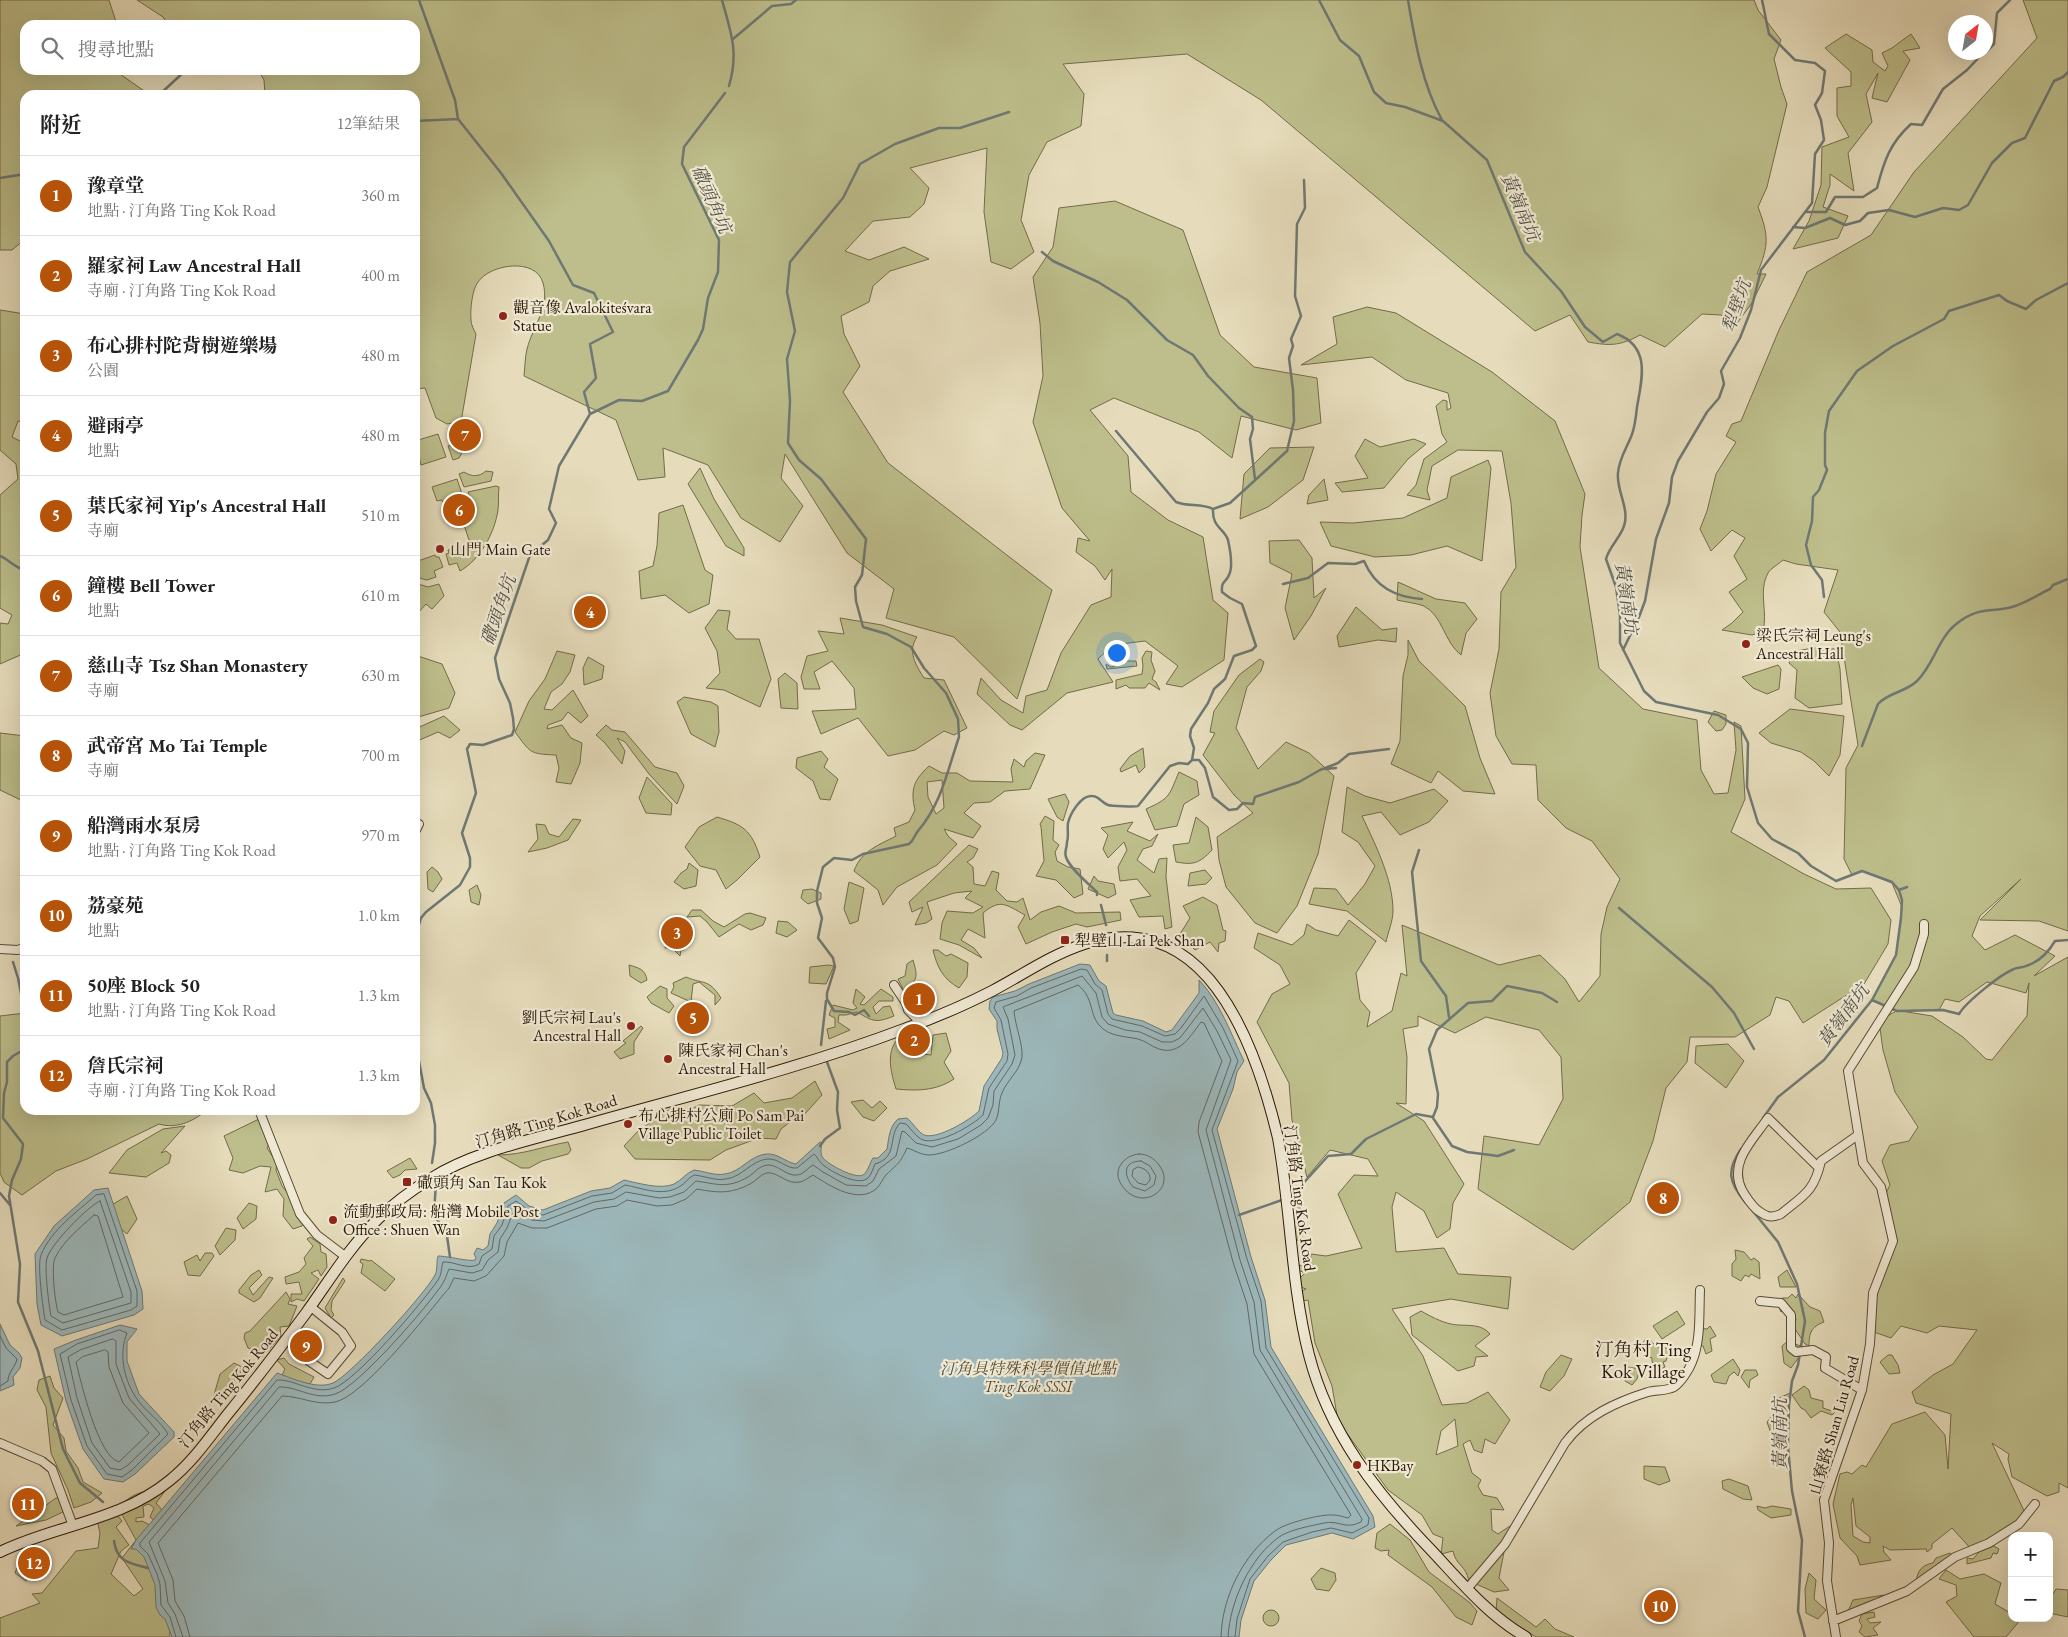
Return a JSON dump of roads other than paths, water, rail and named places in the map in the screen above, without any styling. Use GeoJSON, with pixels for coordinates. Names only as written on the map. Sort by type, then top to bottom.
{"type":"FeatureCollection","features":[{"type":"Feature","properties":{"kind":"main road","name":"汀角路 Ting Kok Road"},"geometry":{"type":"LineString","coordinates":[[0,1552],[24,1541],[124,1509],[152,1494],[177,1474],[204,1445],[346,1257],[381,1216],[402,1198],[431,1178],[464,1162],[541,1136],[827,1057],[921,1023],[969,1002],[1066,950],[1103,938],[1134,938],[1151,941],[1177,952],[1197,967],[1213,984],[1251,1050],[1272,1112],[1283,1164],[1302,1320],[1309,1356],[1323,1397],[1342,1440],[1378,1492],[1468,1589],[1498,1618],[1526,1637]]}},
{"type":"Feature","properties":{"kind":"street","name":"山寮路 Shan Liu Road"},"geometry":{"type":"LineString","coordinates":[[1836,1637],[1827,1581],[1829,1543],[1824,1500],[1862,1390],[1870,1344],[1873,1293],[1879,1276],[1887,1262],[1893,1241],[1881,1187],[1863,1163],[1848,1071],[1914,967],[1924,934],[1924,924]]}},
{"type":"Feature","properties":{"kind":"street"},"geometry":{"type":"LineString","coordinates":[[0,949],[20,949]]}},
{"type":"Feature","properties":{"kind":"street"},"geometry":{"type":"LineString","coordinates":[[894,985],[906,1003],[908,1010],[921,1023],[921,1037]]}},
{"type":"Feature","properties":{"kind":"street"},"geometry":{"type":"LineString","coordinates":[[261,1115],[300,1214],[317,1235],[346,1257]]}},
{"type":"Feature","properties":{"kind":"street"},"geometry":{"type":"LineString","coordinates":[[1819,1168],[1768,1118],[1740,1158],[1737,1170],[1741,1187],[1753,1206],[1763,1214],[1774,1217],[1781,1214],[1813,1187],[1819,1168],[1821,1161],[1858,1135]]}},
{"type":"Feature","properties":{"kind":"street"},"geometry":{"type":"LineString","coordinates":[[1468,1589],[1505,1544],[1565,1443],[1576,1429],[1598,1412],[1648,1392],[1674,1387],[1686,1374],[1695,1350],[1700,1290]]}},
{"type":"Feature","properties":{"kind":"street"},"geometry":{"type":"LineString","coordinates":[[1760,1301],[1781,1303],[1791,1315],[1791,1348],[1796,1352],[1813,1350],[1826,1357],[1825,1368],[1862,1390]]}},
{"type":"Feature","properties":{"kind":"street"},"geometry":{"type":"LineString","coordinates":[[309,1361],[328,1374],[352,1346],[342,1332],[310,1307]]}},
{"type":"Feature","properties":{"kind":"street"},"geometry":{"type":"LineString","coordinates":[[0,1443],[42,1461],[52,1469],[73,1526]]}},
{"type":"Feature","properties":{"kind":"street"},"geometry":{"type":"LineString","coordinates":[[1833,1621],[1907,1591],[1955,1557],[1989,1543],[2019,1524],[2035,1504]]}},
{"type":"Feature","properties":{"kind":"water","name":"汀角具特殊科學價值地點 Ting Kok SSSI"},"geometry":{"type":"Polygon","coordinates":[[[1080,964],[1090,965],[1099,981],[1106,986],[1113,1013],[1143,1021],[1166,1032],[1172,1030],[1199,993],[1199,980],[1219,1008],[1244,1061],[1237,1072],[1233,1089],[1217,1129],[1251,1257],[1265,1300],[1271,1347],[1373,1516],[1375,1527],[1353,1539],[1332,1533],[1286,1545],[1254,1581],[1241,1620],[1239,1637],[172,1637],[165,1619],[160,1615],[156,1607],[155,1585],[144,1557],[136,1549],[131,1549],[136,1540],[277,1373],[319,1385],[333,1383],[342,1377],[387,1333],[429,1285],[435,1275],[438,1256],[475,1260],[474,1254],[477,1248],[483,1250],[488,1246],[490,1234],[497,1223],[504,1203],[516,1195],[529,1206],[543,1210],[591,1191],[610,1188],[624,1180],[649,1185],[669,1186],[694,1170],[717,1174],[731,1173],[760,1155],[766,1154],[774,1155],[796,1164],[820,1142],[822,1143],[821,1155],[826,1161],[848,1173],[859,1176],[863,1175],[873,1158],[878,1158],[887,1149],[891,1129],[898,1119],[907,1118],[922,1134],[930,1136],[953,1128],[979,1111],[984,1086],[1002,1058],[1003,1053],[997,1021],[989,1009],[990,1001],[993,997],[1015,991],[1080,964]]]}},
{"type":"Feature","properties":{"kind":"water"},"geometry":{"type":"Polygon","coordinates":[[[108,1188],[142,1291],[143,1309],[134,1315],[62,1336],[41,1325],[37,1304],[35,1254],[54,1226],[94,1190],[108,1188]]]}},
{"type":"Feature","properties":{"kind":"water"},"geometry":{"type":"Polygon","coordinates":[[[0,1324],[10,1345],[22,1358],[20,1368],[13,1377],[14,1385],[0,1391],[0,1324]]]}},
{"type":"Feature","properties":{"kind":"water"},"geometry":{"type":"Polygon","coordinates":[[[120,1325],[137,1329],[127,1342],[127,1361],[139,1394],[174,1432],[174,1437],[135,1474],[123,1482],[104,1479],[83,1449],[66,1401],[54,1349],[120,1325]]]}},
{"type":"Feature","properties":{"kind":"waterway"},"geometry":{"type":"LineString","coordinates":[[419,0],[455,100],[458,119]]}},
{"type":"Feature","properties":{"kind":"waterway","name":"䃟頭角坑"},"geometry":{"type":"LineString","coordinates":[[722,0],[734,53],[729,86]]}},
{"type":"Feature","properties":{"kind":"waterway","name":"䃟頭角坑"},"geometry":{"type":"LineString","coordinates":[[733,39],[772,6],[791,4],[796,0]]}},
{"type":"Feature","properties":{"kind":"waterway","name":"黃嶺南坑"},"geometry":{"type":"LineString","coordinates":[[1319,0],[1340,40],[1359,56],[1374,92],[1386,103],[1405,107],[1443,121],[1487,160],[1525,252],[1561,291],[1585,327],[1603,342],[1617,334],[1628,340],[1640,355],[1642,375],[1635,422],[1621,459],[1618,473],[1625,520],[1624,526],[1606,559],[1616,587],[1620,615],[1620,643],[1644,691],[1656,702],[1718,715],[1741,729],[1748,743],[1747,787],[1758,823],[1772,839],[1798,853],[1811,866],[1836,881],[1862,871],[1892,882],[1899,890],[1902,900],[1896,955],[1872,1000],[1824,1060],[1778,1097],[1763,1118]]}},
{"type":"Feature","properties":{"kind":"waterway","name":"黃嶺南坑"},"geometry":{"type":"LineString","coordinates":[[1408,0],[1424,77],[1442,120]]}},
{"type":"Feature","properties":{"kind":"waterway","name":"犁壁坑"},"geometry":{"type":"LineString","coordinates":[[1623,650],[1645,601],[1656,539],[1669,503],[1672,477],[1678,461],[1707,412],[1719,398],[1724,384],[1721,371],[1740,338],[1751,310],[1761,270],[1812,203],[1815,154],[1824,140],[1821,120],[1815,105],[1822,93],[1825,71],[1815,63],[1795,60],[1769,34],[1762,0]]}},
{"type":"Feature","properties":{"kind":"waterway"},"geometry":{"type":"LineString","coordinates":[[1993,45],[1997,13],[2010,0]]}},
{"type":"Feature","properties":{"kind":"waterway"},"geometry":{"type":"LineString","coordinates":[[1807,212],[1826,212],[1835,197],[1863,197],[1877,188],[1885,161],[1898,138],[1911,124],[1922,125],[1943,89],[1976,60]]}},
{"type":"Feature","properties":{"kind":"waterway"},"geometry":{"type":"LineString","coordinates":[[1793,227],[1805,228],[1830,218],[1845,225],[1860,221],[1868,213],[1889,210],[1915,217],[1943,208],[1959,210],[1968,205],[1992,163],[2012,143],[2025,138],[2054,81],[2063,77],[2068,72]]}},
{"type":"Feature","properties":{"kind":"waterway"},"geometry":{"type":"LineString","coordinates":[[164,90],[181,75]]}},
{"type":"Feature","properties":{"kind":"waterway","name":"䃟頭角坑"},"geometry":{"type":"LineString","coordinates":[[420,921],[426,912],[460,885],[470,867],[470,858],[462,833],[476,793],[467,749],[470,744],[483,745],[512,735],[514,729],[510,703],[499,679],[495,658],[530,555],[548,540],[556,523],[549,509],[559,466],[590,414],[619,400],[642,401],[668,391],[703,329],[708,298],[718,272],[719,240],[682,164],[684,147],[725,93]]}},
{"type":"Feature","properties":{"kind":"waterway"},"geometry":{"type":"LineString","coordinates":[[869,1016],[864,1010],[855,1015],[849,1012],[834,1011],[827,999],[835,967],[833,958],[818,938],[822,918],[817,903],[817,891],[823,867],[834,858],[852,860],[863,854],[911,842],[933,809],[943,786],[959,737],[958,719],[946,693],[924,668],[911,647],[887,634],[863,627],[856,601],[855,587],[862,575],[866,539],[821,479],[799,460],[788,443],[790,401],[787,359],[795,331],[787,292],[790,262],[843,198],[860,164],[895,144],[939,128],[960,128],[1009,112]]}},
{"type":"Feature","properties":{"kind":"waterway"},"geometry":{"type":"LineString","coordinates":[[420,121],[458,119],[501,173],[549,241],[573,285],[594,293],[613,332],[590,344],[596,378],[584,392],[590,414]]}},
{"type":"Feature","properties":{"kind":"waterway"},"geometry":{"type":"LineString","coordinates":[[0,178],[20,175]]}},
{"type":"Feature","properties":{"kind":"waterway"},"geometry":{"type":"LineString","coordinates":[[1192,760],[1194,748],[1190,736],[1191,729],[1208,703],[1214,689],[1225,679],[1234,656],[1252,650],[1256,646],[1242,604],[1222,592],[1223,583],[1228,578],[1230,572],[1230,553],[1228,540],[1214,520],[1213,509],[1230,503],[1287,451],[1294,421],[1289,358],[1293,346],[1291,339],[1301,316],[1295,296],[1297,224],[1305,208],[1304,180]]}},
{"type":"Feature","properties":{"kind":"waterway"},"geometry":{"type":"LineString","coordinates":[[1042,252],[1053,261],[1098,282],[1127,300],[1167,340],[1193,355],[1208,376],[1239,408],[1252,417],[1253,429],[1250,439],[1255,479]]}},
{"type":"Feature","properties":{"kind":"waterway"},"geometry":{"type":"LineString","coordinates":[[1824,597],[1822,580],[1811,565],[1806,545],[1812,521],[1813,497],[1819,490],[1827,470],[1825,465],[1825,433],[1829,411],[1857,371],[1893,346],[1944,319],[1949,311],[1999,295],[2007,301],[2026,309],[2036,300],[2068,283]]}},
{"type":"Feature","properties":{"kind":"waterway"},"geometry":{"type":"LineString","coordinates":[[1116,431],[1176,502],[1213,509]]}},
{"type":"Feature","properties":{"kind":"waterway"},"geometry":{"type":"LineString","coordinates":[[0,556],[20,569]]}},
{"type":"Feature","properties":{"kind":"waterway"},"geometry":{"type":"LineString","coordinates":[[1283,584],[1308,578],[1328,563],[1355,564],[1364,561],[1374,578],[1387,589],[1403,596],[1422,599]]}},
{"type":"Feature","properties":{"kind":"waterway"},"geometry":{"type":"LineString","coordinates":[[1862,746],[1878,704],[1886,697],[1913,685],[1923,675],[1944,638],[1955,625],[1970,615],[1983,611],[2004,609],[2022,603],[2050,589],[2053,585],[2068,579]]}},
{"type":"Feature","properties":{"kind":"waterway"},"geometry":{"type":"LineString","coordinates":[[1097,895],[1097,892],[1071,866],[1065,855],[1069,819],[1084,799],[1092,796],[1097,797],[1108,805],[1138,806],[1170,766],[1179,763],[1188,764],[1192,760],[1199,760],[1205,768],[1213,797],[1229,810],[1237,809],[1243,803],[1253,804],[1255,797],[1299,782],[1320,770],[1338,763],[1349,754],[1389,749]]}},
{"type":"Feature","properties":{"kind":"waterway"},"geometry":{"type":"LineString","coordinates":[[1325,769],[1336,768]]}},
{"type":"Feature","properties":{"kind":"waterway"},"geometry":{"type":"LineString","coordinates":[[1419,850],[1412,872],[1421,961],[1446,996],[1449,1017]]}},
{"type":"Feature","properties":{"kind":"waterway"},"geometry":{"type":"LineString","coordinates":[[1899,890],[1907,887]]}},
{"type":"Feature","properties":{"kind":"waterway"},"geometry":{"type":"LineString","coordinates":[[1101,905],[1106,925]]}},
{"type":"Feature","properties":{"kind":"waterway"},"geometry":{"type":"LineString","coordinates":[[1619,908],[1712,987],[1734,1013],[1754,1049]]}},
{"type":"Feature","properties":{"kind":"waterway"},"geometry":{"type":"LineString","coordinates":[[1872,1000],[1897,1011],[1943,1010],[1959,1014],[1976,996],[2001,976],[2039,959],[2055,941],[2068,940]]}},
{"type":"Feature","properties":{"kind":"waterway"},"geometry":{"type":"LineString","coordinates":[[1107,955],[1107,961]]}},
{"type":"Feature","properties":{"kind":"waterway"},"geometry":{"type":"LineString","coordinates":[[13,962],[20,988]]}},
{"type":"Feature","properties":{"kind":"waterway"},"geometry":{"type":"LineString","coordinates":[[1298,1189],[1328,1156],[1351,1154],[1366,1139],[1416,1114],[1433,1117],[1437,1107],[1438,1094],[1429,1049],[1437,1030],[1468,1003],[1492,1001],[1507,986],[1542,993],[1557,1002]]}},
{"type":"Feature","properties":{"kind":"waterway"},"geometry":{"type":"LineString","coordinates":[[821,1045],[826,1001]]}},
{"type":"Feature","properties":{"kind":"waterway"},"geometry":{"type":"LineString","coordinates":[[20,1052],[7,1062],[3,1118],[23,1144],[21,1159],[12,1180],[9,1196],[20,1264],[18,1302],[38,1351],[63,1449],[80,1483],[103,1502]]}},
{"type":"Feature","properties":{"kind":"waterway"},"geometry":{"type":"LineString","coordinates":[[820,1146],[825,1139],[840,1128],[837,1110],[838,1092],[827,1062]]}},
{"type":"Feature","properties":{"kind":"waterway"},"geometry":{"type":"LineString","coordinates":[[420,1067],[424,1088],[431,1103],[435,1125],[432,1163]]}},
{"type":"Feature","properties":{"kind":"waterway"},"geometry":{"type":"LineString","coordinates":[[1433,1118],[1452,1146],[1467,1152],[1498,1156],[1514,1150]]}},
{"type":"Feature","properties":{"kind":"waterway","name":"黃嶺南坑"},"geometry":{"type":"LineString","coordinates":[[1741,1149],[1733,1164],[1731,1176],[1745,1202]]}},
{"type":"Feature","properties":{"kind":"waterway"},"geometry":{"type":"LineString","coordinates":[[436,1182],[434,1214],[447,1236],[450,1257]]}},
{"type":"Feature","properties":{"kind":"waterway"},"geometry":{"type":"LineString","coordinates":[[0,1193],[10,1205]]}},
{"type":"Feature","properties":{"kind":"waterway"},"geometry":{"type":"LineString","coordinates":[[1239,1215],[1282,1200]]}},
{"type":"Feature","properties":{"kind":"waterway","name":"黃嶺南坑"},"geometry":{"type":"LineString","coordinates":[[1752,1210],[1778,1242],[1797,1284],[1805,1321],[1798,1365],[1792,1381],[1789,1405],[1788,1447],[1792,1491],[1802,1540],[1798,1611],[1805,1637]]}},
{"type":"Feature","properties":{"kind":"waterway"},"geometry":{"type":"LineString","coordinates":[[114,1541],[121,1557],[130,1563],[148,1568]]}},
{"type":"Feature","properties":{"kind":"place","name":"觀音像 Avalokiteśvara Statue"},"geometry":{"type":"Point","coordinates":[503,316]}},
{"type":"Feature","properties":{"kind":"place","name":"慈山寺 Tsz Shan Monastery"},"geometry":{"type":"Point","coordinates":[465,435]}},
{"type":"Feature","properties":{"kind":"place","name":"鐘樓 Bell Tower"},"geometry":{"type":"Point","coordinates":[459,510]}},
{"type":"Feature","properties":{"kind":"place","name":"山門 Main Gate"},"geometry":{"type":"Point","coordinates":[440,549]}},
{"type":"Feature","properties":{"kind":"place","name":"避雨亭"},"geometry":{"type":"Point","coordinates":[590,612]}},
{"type":"Feature","properties":{"kind":"place","name":"梁氏宗祠 Leung's Ancestral Hall"},"geometry":{"type":"Point","coordinates":[1746,644]}},
{"type":"Feature","properties":{"kind":"place","name":"布心排村陀背樹遊樂場"},"geometry":{"type":"Point","coordinates":[677,933]}},
{"type":"Feature","properties":{"kind":"place","name":"犁壁山 Lai Pek Shan"},"geometry":{"type":"Point","coordinates":[1065,940]}},
{"type":"Feature","properties":{"kind":"place","name":"豫章堂"},"geometry":{"type":"Point","coordinates":[919,999]}},
{"type":"Feature","properties":{"kind":"place","name":"葉氏家祠 Yip's Ancestral Hall"},"geometry":{"type":"Point","coordinates":[693,1018]}},
{"type":"Feature","properties":{"kind":"place","name":"劉氏宗祠 Lau's Ancestral Hall"},"geometry":{"type":"Point","coordinates":[631,1026]}},
{"type":"Feature","properties":{"kind":"place","name":"羅家祠 Law Ancestral Hall"},"geometry":{"type":"Point","coordinates":[914,1040]}},
{"type":"Feature","properties":{"kind":"place","name":"陳氏家祠 Chan's Ancestral Hall"},"geometry":{"type":"Point","coordinates":[668,1059]}},
{"type":"Feature","properties":{"kind":"place","name":"布心排村公廁 Po Sam Pai Village Public Toilet"},"geometry":{"type":"Point","coordinates":[628,1124]}},
{"type":"Feature","properties":{"kind":"place","name":"䃟頭角 San Tau Kok"},"geometry":{"type":"Point","coordinates":[407,1182]}},
{"type":"Feature","properties":{"kind":"place","name":"武帝宮 Mo Tai Temple"},"geometry":{"type":"Point","coordinates":[1663,1198]}},
{"type":"Feature","properties":{"kind":"place","name":"流動郵政局: 船灣 Mobile Post Office : Shuen Wan"},"geometry":{"type":"Point","coordinates":[333,1220]}},
{"type":"Feature","properties":{"kind":"place","name":"船灣雨水泵房"},"geometry":{"type":"Point","coordinates":[306,1346]}},
{"type":"Feature","properties":{"kind":"place","name":"HKBay"},"geometry":{"type":"Point","coordinates":[1357,1465]}},
{"type":"Feature","properties":{"kind":"place","name":"50座 Block 50"},"geometry":{"type":"Point","coordinates":[28,1504]}},
{"type":"Feature","properties":{"kind":"place","name":"詹氏宗祠"},"geometry":{"type":"Point","coordinates":[34,1563]}},
{"type":"Feature","properties":{"kind":"place","name":"荔豪苑"},"geometry":{"type":"Point","coordinates":[1660,1606]}},
{"type":"Feature","properties":{"kind":"district","name":"汀角村 Ting Kok Village"},"geometry":{"type":"Point","coordinates":[1643,1360]}}]}
